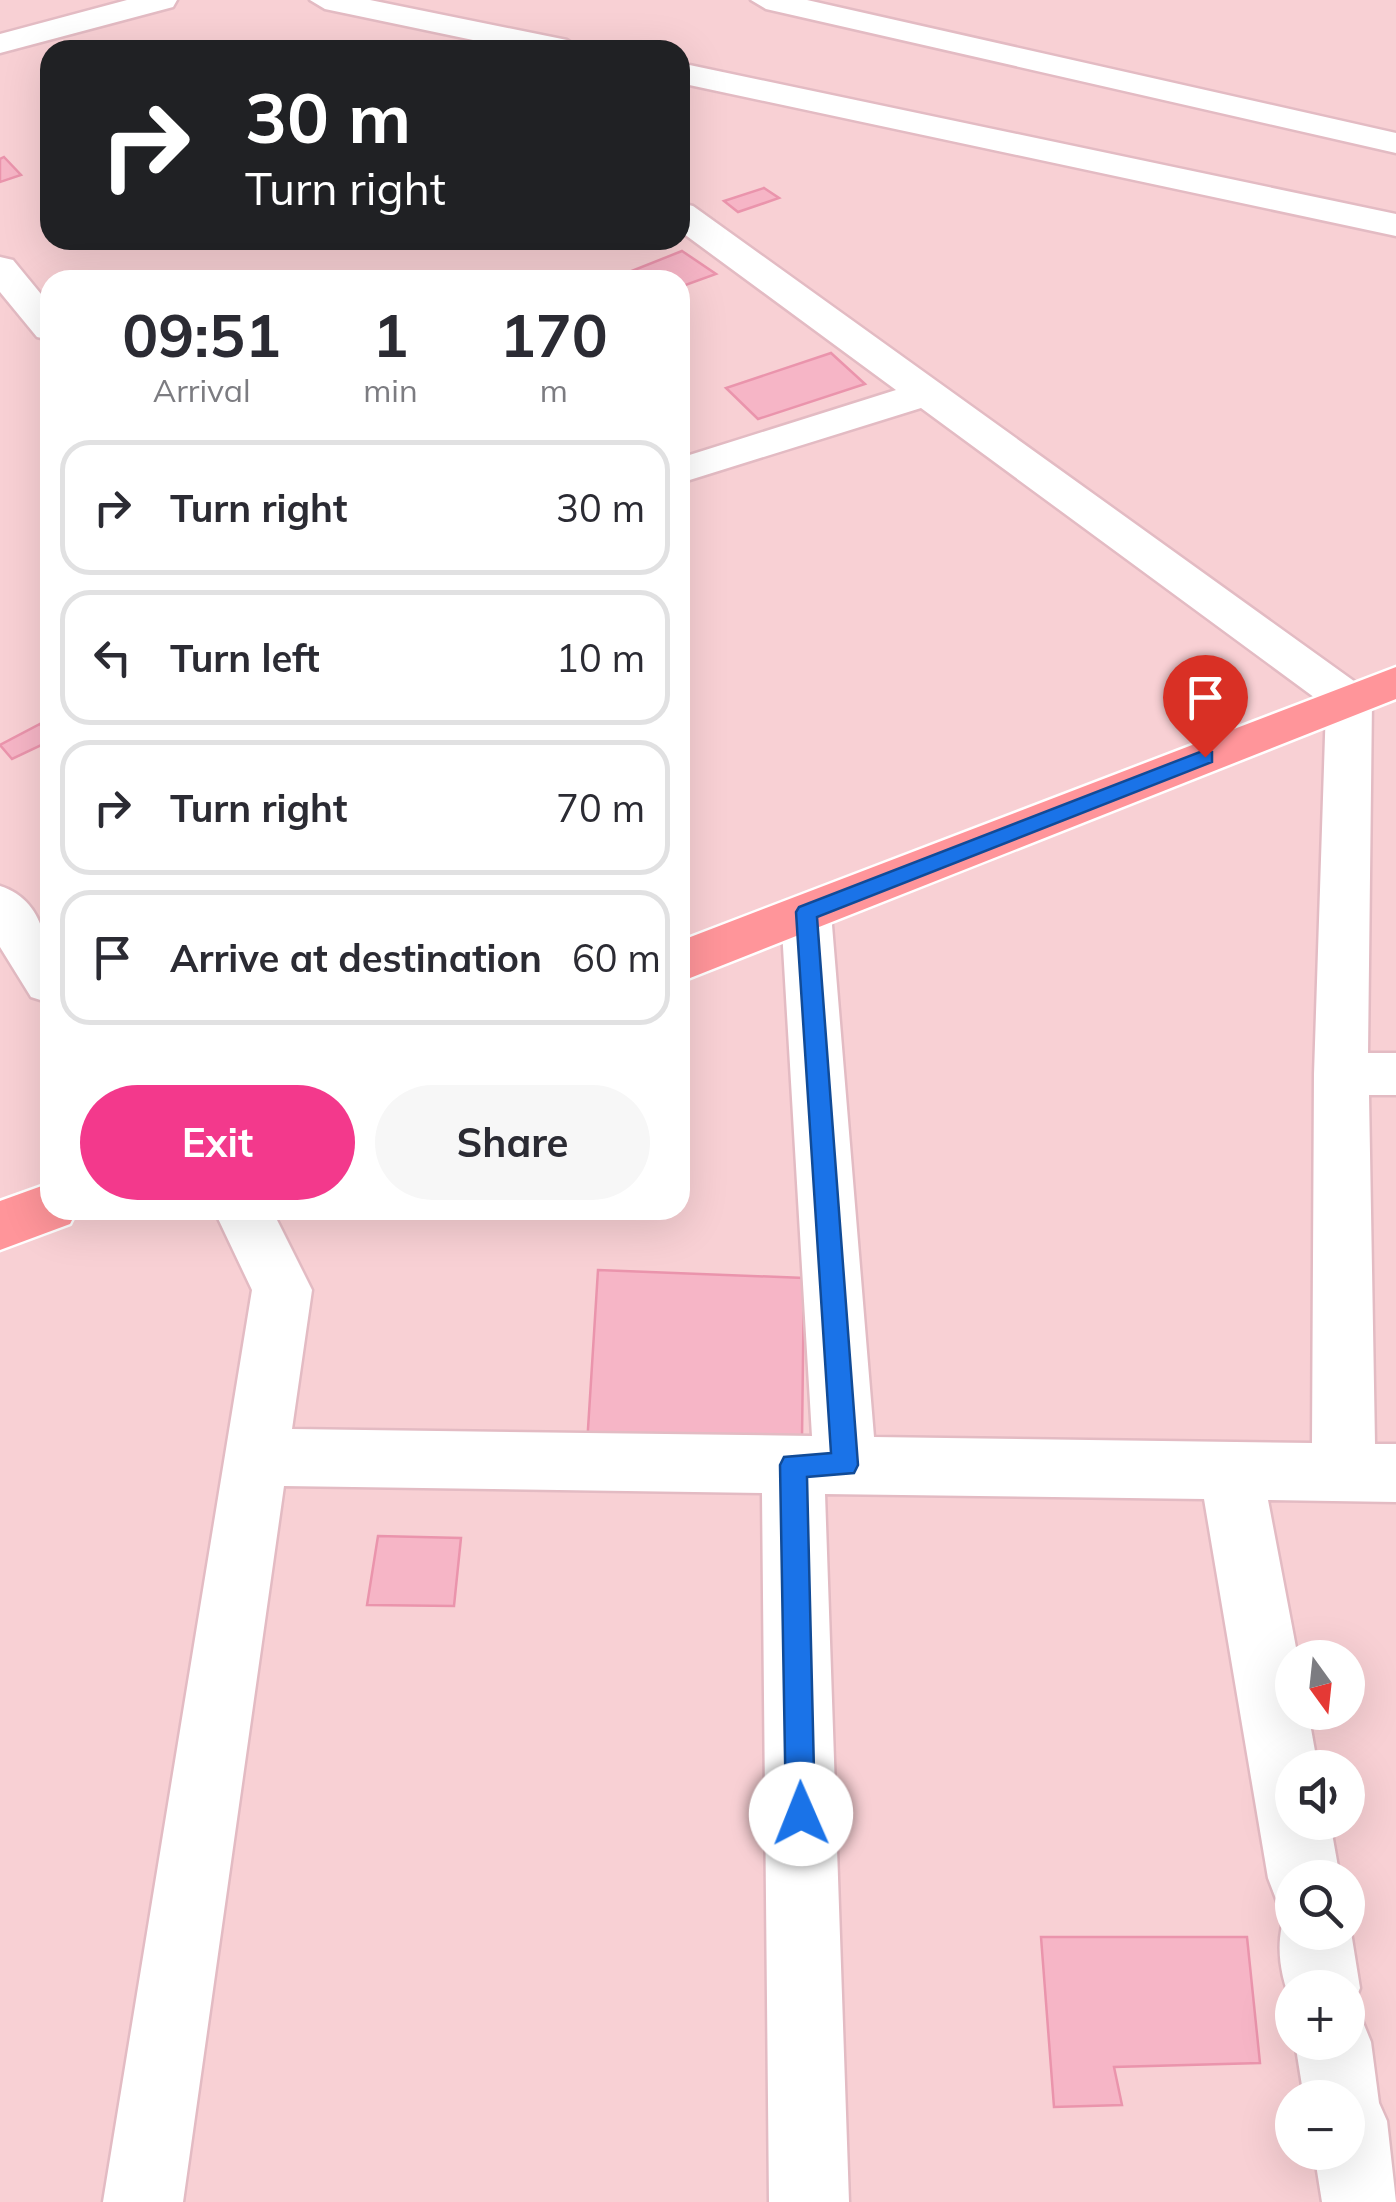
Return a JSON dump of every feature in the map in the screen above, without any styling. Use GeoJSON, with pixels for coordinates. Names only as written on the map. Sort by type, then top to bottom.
{"type":"FeatureCollection","features":[{"type":"Feature","properties":{"kind":"main road"},"geometry":{"type":"LineString","coordinates":[[690,958],[1396,682]]}},
{"type":"Feature","properties":{"kind":"main road"},"geometry":{"type":"LineString","coordinates":[[0,1226],[40,1211]]}},
{"type":"Feature","properties":{"kind":"street"},"geometry":{"type":"LineString","coordinates":[[0,44],[162,0]]}},
{"type":"Feature","properties":{"kind":"street"},"geometry":{"type":"LineString","coordinates":[[325,0],[424,9],[532,40]]}},
{"type":"Feature","properties":{"kind":"street"},"geometry":{"type":"LineString","coordinates":[[766,0],[1396,143]]}},
{"type":"Feature","properties":{"kind":"street"},"geometry":{"type":"LineString","coordinates":[[424,9],[447,40]]}},
{"type":"Feature","properties":{"kind":"street"},"geometry":{"type":"LineString","coordinates":[[690,75],[1284,198],[1396,225]]}},
{"type":"Feature","properties":{"kind":"street"},"geometry":{"type":"LineString","coordinates":[[257,1456],[1370,1472],[1341,1074],[1350,700],[690,221]]}},
{"type":"Feature","properties":{"kind":"street"},"geometry":{"type":"LineString","coordinates":[[0,268],[40,317]]}},
{"type":"Feature","properties":{"kind":"street"},"geometry":{"type":"LineString","coordinates":[[690,468],[926,393]]}},
{"type":"Feature","properties":{"kind":"street"},"geometry":{"type":"LineString","coordinates":[[0,906],[40,968]]}},
{"type":"Feature","properties":{"kind":"street"},"geometry":{"type":"LineString","coordinates":[[806,912],[819,1465],[809,2202]]}},
{"type":"Feature","properties":{"kind":"street"},"geometry":{"type":"LineString","coordinates":[[1341,1074],[1396,1074]]}},
{"type":"Feature","properties":{"kind":"street"},"geometry":{"type":"LineString","coordinates":[[143,2202],[282,1290],[248,1220]]}},
{"type":"Feature","properties":{"kind":"street"},"geometry":{"type":"LineString","coordinates":[[1230,1468],[1281,1750]]}},
{"type":"Feature","properties":{"kind":"street"},"geometry":{"type":"LineString","coordinates":[[1356,2170],[1362,2202]]}},
{"type":"Feature","properties":{"kind":"shaded area"},"geometry":{"type":"Polygon","coordinates":[[[0,0],[1396,0],[1396,2202],[0,2202],[0,0]]]}},
{"type":"Feature","properties":{"kind":"building"},"geometry":{"type":"Polygon","coordinates":[[[4,157],[21,175],[0,182],[0,159],[4,157]]]}},
{"type":"Feature","properties":{"kind":"building"},"geometry":{"type":"Polygon","coordinates":[[[764,188],[779,198],[738,212],[724,201],[764,188]]]}},
{"type":"Feature","properties":{"kind":"building"},"geometry":{"type":"Polygon","coordinates":[[[682,251],[716,274],[690,283],[690,270],[634,270],[682,251]]]}},
{"type":"Feature","properties":{"kind":"building"},"geometry":{"type":"Polygon","coordinates":[[[831,353],[865,384],[758,419],[726,388],[831,353]]]}},
{"type":"Feature","properties":{"kind":"building"},"geometry":{"type":"Polygon","coordinates":[[[40,724],[40,746],[12,759],[0,745],[40,724]]]}},
{"type":"Feature","properties":{"kind":"building"},"geometry":{"type":"Polygon","coordinates":[[[598,1270],[804,1278],[802,1438],[587,1445],[598,1270]]]}},
{"type":"Feature","properties":{"kind":"building"},"geometry":{"type":"Polygon","coordinates":[[[378,1536],[461,1538],[454,1606],[367,1605],[378,1536]]]}},
{"type":"Feature","properties":{"kind":"building"},"geometry":{"type":"Polygon","coordinates":[[[1041,1937],[1247,1937],[1260,2063],[1114,2067],[1122,2105],[1054,2107],[1041,1937]]]}},
{"type":"Feature","properties":{"kind":"route"},"geometry":{"type":"LineString","coordinates":[[801,1814],[794,1465],[845,1465],[806,912],[1205,757]]}}]}
